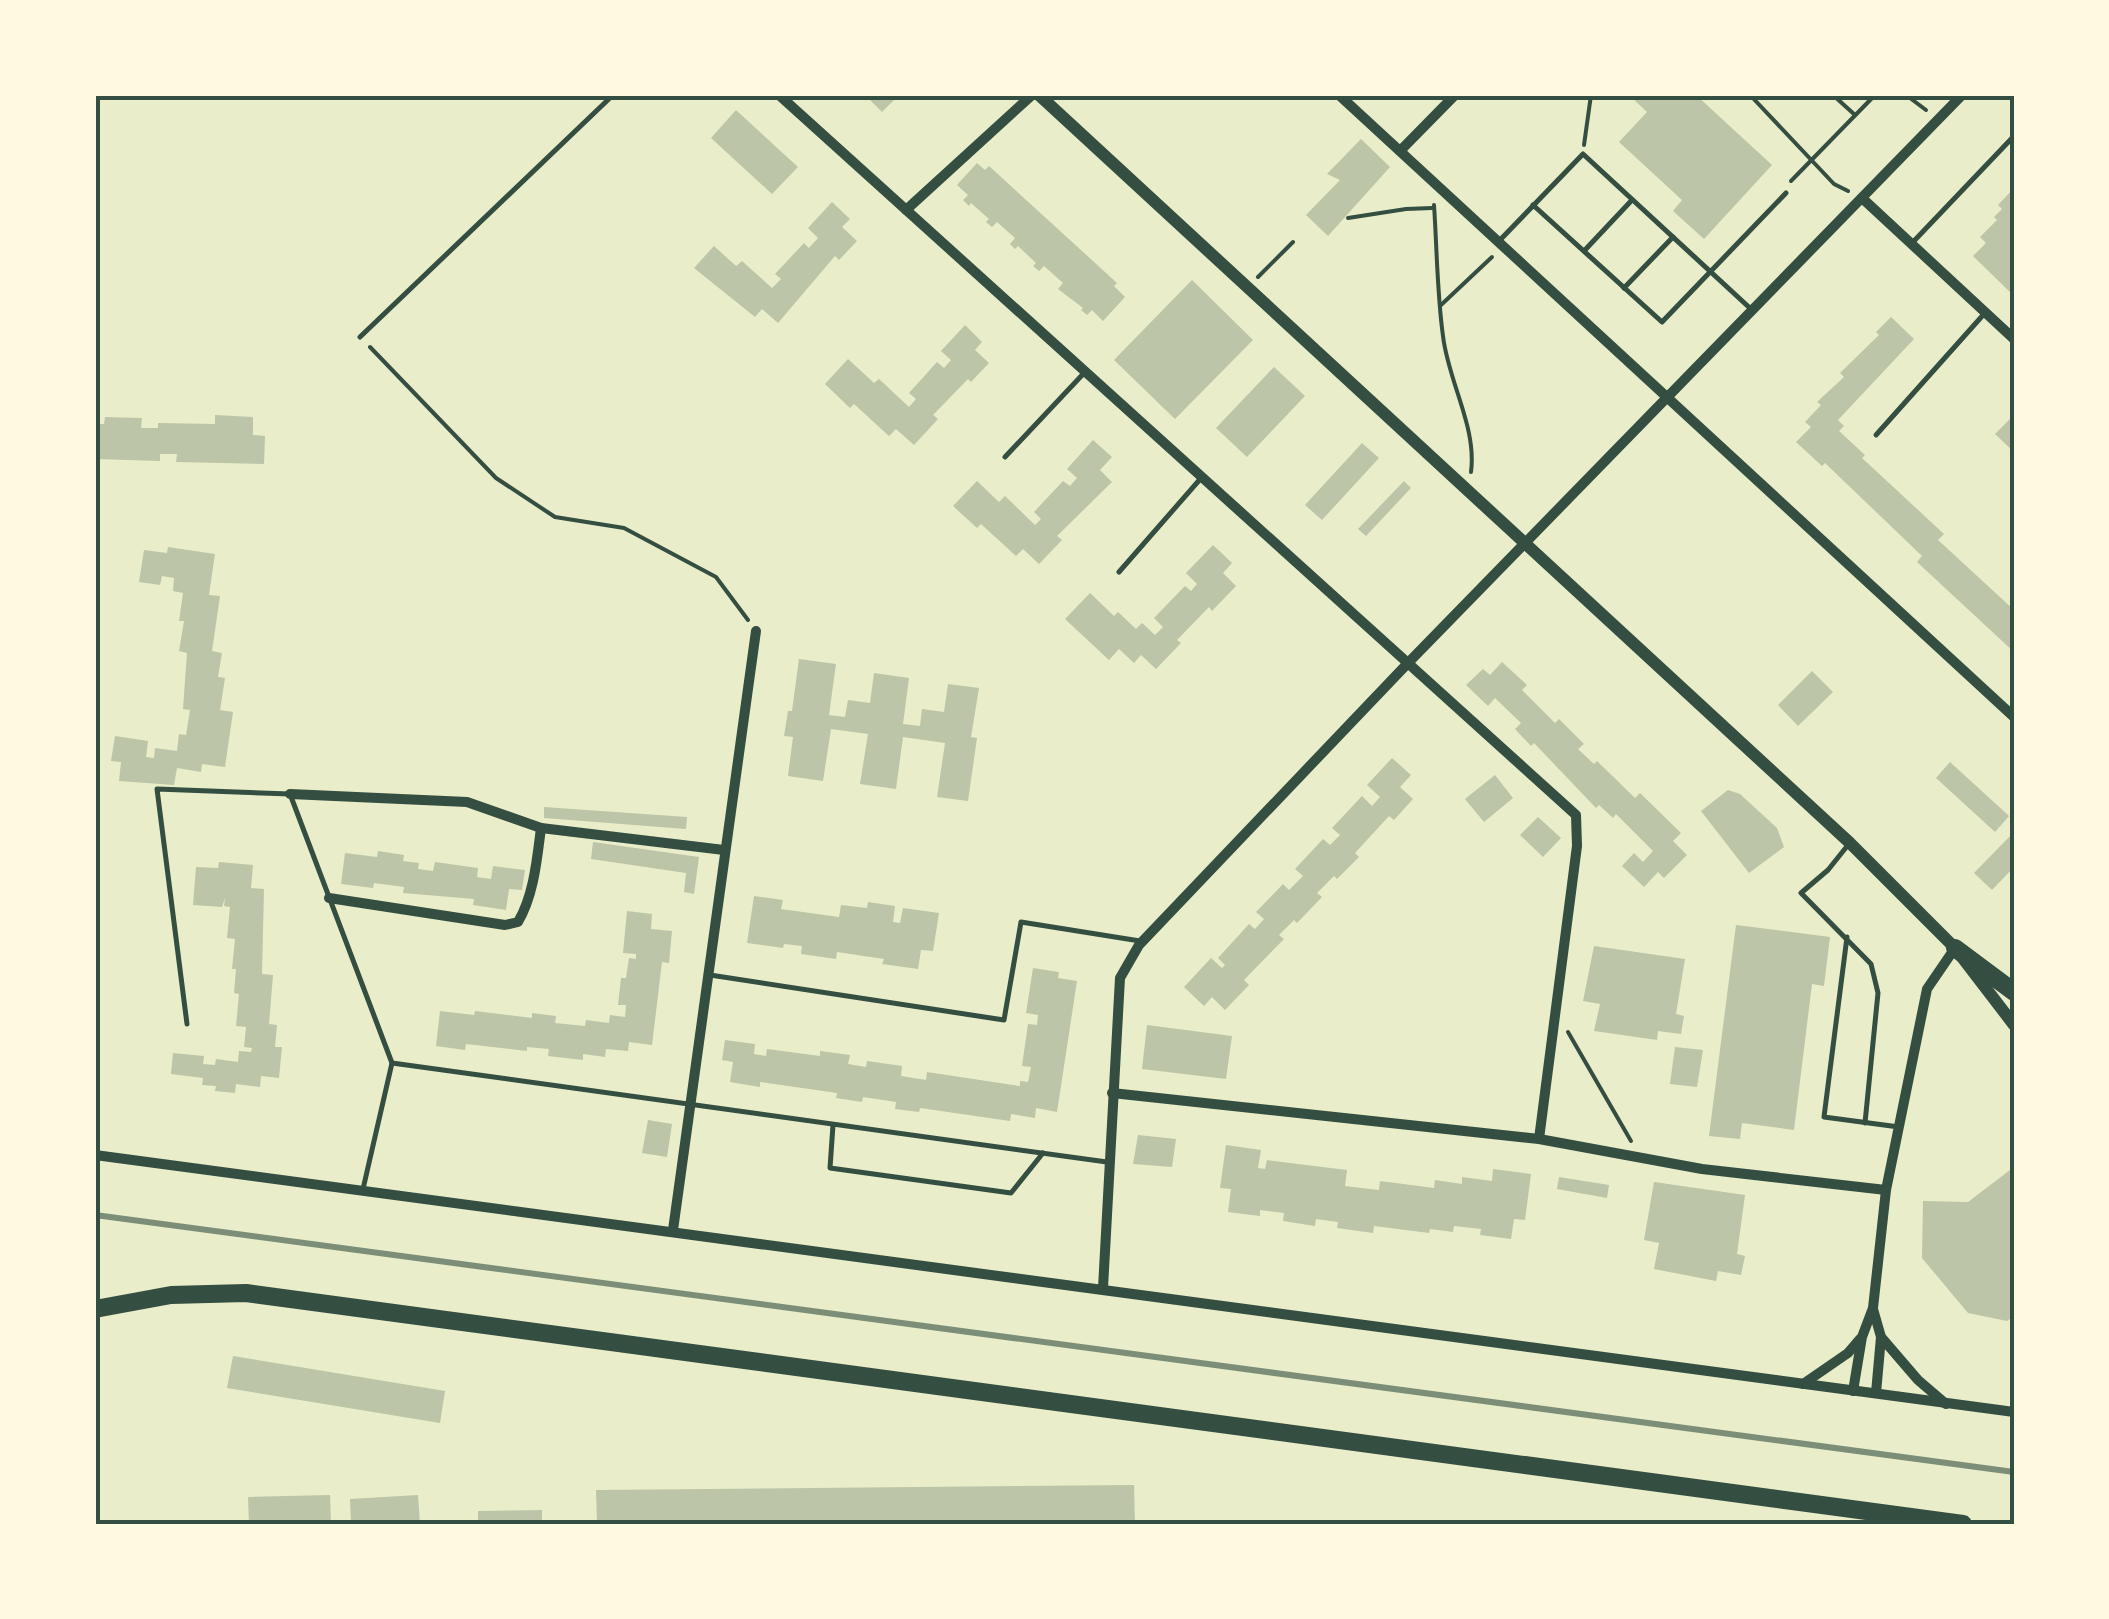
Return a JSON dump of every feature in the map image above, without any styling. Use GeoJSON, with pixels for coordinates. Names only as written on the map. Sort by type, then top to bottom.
{"type":"FeatureCollection","features":[{"type":"Feature","properties":{"kind":"main road"},"geometry":{"type":"LineString","coordinates":[[1955,948],[2014,992]]}},
{"type":"Feature","properties":{"kind":"main road"},"geometry":{"type":"LineString","coordinates":[[95,1308],[171,1295],[246,1293],[1962,1524]]}},
{"type":"Feature","properties":{"kind":"street"},"geometry":{"type":"LineString","coordinates":[[779,95],[1576,815],[1577,846],[1540,1139]]}},
{"type":"Feature","properties":{"kind":"street"},"geometry":{"type":"LineString","coordinates":[[906,210],[1032,95]]}},
{"type":"Feature","properties":{"kind":"street"},"geometry":{"type":"LineString","coordinates":[[1040,95],[1850,842],[1955,948],[2014,1025]]}},
{"type":"Feature","properties":{"kind":"street"},"geometry":{"type":"LineString","coordinates":[[1339,95],[2014,716]]}},
{"type":"Feature","properties":{"kind":"street"},"geometry":{"type":"LineString","coordinates":[[1400,151],[1454,95]]}},
{"type":"Feature","properties":{"kind":"street"},"geometry":{"type":"LineString","coordinates":[[1102,1288],[1120,978],[1142,942],[1962,95]]}},
{"type":"Feature","properties":{"kind":"street"},"geometry":{"type":"LineString","coordinates":[[1862,198],[2014,339]]}},
{"type":"Feature","properties":{"kind":"street"},"geometry":{"type":"LineString","coordinates":[[672,1230],[756,631]]}},
{"type":"Feature","properties":{"kind":"street"},"geometry":{"type":"LineString","coordinates":[[290,794],[467,802],[541,828],[724,850]]}},
{"type":"Feature","properties":{"kind":"street"},"geometry":{"type":"LineString","coordinates":[[330,898],[505,925],[518,922],[537,861],[541,828]]}},
{"type":"Feature","properties":{"kind":"street"},"geometry":{"type":"LineString","coordinates":[[1853,1390],[1862,1337],[1873,1308],[1886,1190],[1928,989],[1955,948]]}},
{"type":"Feature","properties":{"kind":"street"},"geometry":{"type":"LineString","coordinates":[[1112,1092],[1540,1139],[1702,1169],[1886,1190]]}},
{"type":"Feature","properties":{"kind":"street"},"geometry":{"type":"LineString","coordinates":[[95,1155],[2014,1412]]}},
{"type":"Feature","properties":{"kind":"street"},"geometry":{"type":"LineString","coordinates":[[1873,1308],[1881,1338],[1876,1394]]}},
{"type":"Feature","properties":{"kind":"street"},"geometry":{"type":"LineString","coordinates":[[1802,1384],[1848,1354],[1862,1337]]}},
{"type":"Feature","properties":{"kind":"street"},"geometry":{"type":"LineString","coordinates":[[1881,1338],[1946,1405]]}},
{"type":"Feature","properties":{"kind":"lane"},"geometry":{"type":"LineString","coordinates":[[360,336],[613,95]]}},
{"type":"Feature","properties":{"kind":"lane"},"geometry":{"type":"LineString","coordinates":[[1910,244],[2014,136]]}},
{"type":"Feature","properties":{"kind":"lane"},"geometry":{"type":"LineString","coordinates":[[1500,244],[1583,154],[1752,310]]}},
{"type":"Feature","properties":{"kind":"lane"},"geometry":{"type":"LineString","coordinates":[[1533,205],[1662,322],[1786,192]]}},
{"type":"Feature","properties":{"kind":"lane"},"geometry":{"type":"LineString","coordinates":[[1584,251],[1632,200]]}},
{"type":"Feature","properties":{"kind":"lane"},"geometry":{"type":"LineString","coordinates":[[1624,288],[1673,237]]}},
{"type":"Feature","properties":{"kind":"lane"},"geometry":{"type":"LineString","coordinates":[[1876,435],[1985,312]]}},
{"type":"Feature","properties":{"kind":"lane"},"geometry":{"type":"LineString","coordinates":[[1005,457],[1085,372]]}},
{"type":"Feature","properties":{"kind":"lane"},"geometry":{"type":"LineString","coordinates":[[1119,572],[1202,477]]}},
{"type":"Feature","properties":{"kind":"lane"},"geometry":{"type":"LineString","coordinates":[[187,1024],[157,789],[290,794],[392,1064],[363,1189]]}},
{"type":"Feature","properties":{"kind":"lane"},"geometry":{"type":"LineString","coordinates":[[1850,842],[1828,870],[1801,893],[1871,964],[1878,993],[1866,1123]]}},
{"type":"Feature","properties":{"kind":"lane"},"geometry":{"type":"LineString","coordinates":[[710,975],[1004,1020],[1021,922],[1142,942]]}},
{"type":"Feature","properties":{"kind":"lane"},"geometry":{"type":"LineString","coordinates":[[1847,937],[1824,1117],[1899,1127]]}},
{"type":"Feature","properties":{"kind":"lane"},"geometry":{"type":"LineString","coordinates":[[392,1064],[1108,1162]]}},
{"type":"Feature","properties":{"kind":"lane"},"geometry":{"type":"LineString","coordinates":[[833,1124],[830,1168],[866,1173],[1011,1193],[1043,1153]]}},
{"type":"Feature","properties":{"kind":"path"},"geometry":{"type":"LineString","coordinates":[[1583,154],[1591,95]]}},
{"type":"Feature","properties":{"kind":"path"},"geometry":{"type":"LineString","coordinates":[[1750,95],[1834,184],[1862,198]]}},
{"type":"Feature","properties":{"kind":"path"},"geometry":{"type":"LineString","coordinates":[[1832,95],[1855,115]]}},
{"type":"Feature","properties":{"kind":"path"},"geometry":{"type":"LineString","coordinates":[[1786,192],[1810,160],[1875,95]]}},
{"type":"Feature","properties":{"kind":"path"},"geometry":{"type":"LineString","coordinates":[[1906,95],[1938,119]]}},
{"type":"Feature","properties":{"kind":"path"},"geometry":{"type":"LineString","coordinates":[[1432,181],[1443,336],[1472,458],[1468,491]]}},
{"type":"Feature","properties":{"kind":"path"},"geometry":{"type":"LineString","coordinates":[[1348,218],[1406,209],[1462,209]]}},
{"type":"Feature","properties":{"kind":"path"},"geometry":{"type":"LineString","coordinates":[[1248,288],[1293,242]]}},
{"type":"Feature","properties":{"kind":"path"},"geometry":{"type":"LineString","coordinates":[[1441,305],[1500,244]]}},
{"type":"Feature","properties":{"kind":"path"},"geometry":{"type":"LineString","coordinates":[[360,336],[496,478],[554,517],[624,528],[716,577],[756,631]]}},
{"type":"Feature","properties":{"kind":"path"},"geometry":{"type":"LineString","coordinates":[[1556,1012],[1641,1158]]}},
{"type":"Feature","properties":{"kind":"building"},"geometry":{"type":"Polygon","coordinates":[[[865,95],[899,95],[882,112],[865,95]]]}},
{"type":"Feature","properties":{"kind":"building"},"geometry":{"type":"Polygon","coordinates":[[[1629,95],[1696,95],[1772,165],[1704,239],[1673,211],[1682,200],[1619,142],[1647,112],[1629,95]]]}},
{"type":"Feature","properties":{"kind":"building"},"geometry":{"type":"Polygon","coordinates":[[[736,110],[798,167],[772,194],[711,138],[736,110]]]}},
{"type":"Feature","properties":{"kind":"building"},"geometry":{"type":"Polygon","coordinates":[[[1361,139],[1390,167],[1328,236],[1306,215],[1340,180],[1327,174],[1361,139]]]}},
{"type":"Feature","properties":{"kind":"building"},"geometry":{"type":"Polygon","coordinates":[[[977,163],[985,170],[989,166],[1117,283],[1114,286],[1125,297],[1103,321],[1092,310],[1087,315],[1081,310],[1058,289],[1063,283],[1044,266],[1039,271],[1018,246],[1015,249],[1010,244],[1015,238],[997,222],[992,227],[986,222],[989,219],[963,200],[968,195],[957,185],[977,163]]]}},
{"type":"Feature","properties":{"kind":"building"},"geometry":{"type":"Polygon","coordinates":[[[2014,188],[2011,293],[1973,256],[1986,243],[1980,237],[1997,220],[1994,217],[2002,209],[1998,205],[2014,188]]]}},
{"type":"Feature","properties":{"kind":"building"},"geometry":{"type":"Polygon","coordinates":[[[832,202],[850,219],[842,227],[857,241],[839,260],[835,256],[778,323],[762,309],[755,317],[694,268],[714,246],[736,266],[742,261],[772,288],[781,279],[775,274],[804,243],[809,248],[818,238],[808,228],[832,202]]]}},
{"type":"Feature","properties":{"kind":"building"},"geometry":{"type":"Polygon","coordinates":[[[1192,280],[1253,340],[1175,419],[1114,360],[1192,280]]]}},
{"type":"Feature","properties":{"kind":"building"},"geometry":{"type":"Polygon","coordinates":[[[1891,317],[1914,339],[1838,420],[1844,426],[1839,431],[1865,455],[1862,458],[1944,534],[1938,540],[2014,610],[2014,652],[1917,562],[1922,556],[1825,463],[1822,466],[1796,442],[1811,427],[1805,422],[1821,405],[1817,402],[1844,377],[1840,373],[1879,335],[1876,332],[1891,317]]]}},
{"type":"Feature","properties":{"kind":"building"},"geometry":{"type":"Polygon","coordinates":[[[965,325],[982,342],[975,350],[989,363],[933,415],[938,419],[914,445],[896,429],[889,436],[825,384],[848,359],[874,383],[879,379],[909,407],[916,399],[909,393],[937,362],[944,368],[951,360],[941,351],[965,325]]]}},
{"type":"Feature","properties":{"kind":"building"},"geometry":{"type":"Polygon","coordinates":[[[1274,367],[1305,396],[1247,457],[1216,428],[1274,367]]]}},
{"type":"Feature","properties":{"kind":"building"},"geometry":{"type":"Polygon","coordinates":[[[215,415],[253,417],[253,435],[265,436],[264,464],[176,462],[177,454],[160,454],[160,461],[95,459],[95,424],[104,424],[105,417],[142,418],[141,428],[158,428],[158,423],[215,424],[215,415]]]}},
{"type":"Feature","properties":{"kind":"building"},"geometry":{"type":"Polygon","coordinates":[[[2014,415],[2014,452],[1995,434],[2014,415]]]}},
{"type":"Feature","properties":{"kind":"building"},"geometry":{"type":"Polygon","coordinates":[[[1093,440],[1112,457],[1100,470],[1112,482],[1057,536],[1062,540],[1039,564],[1023,549],[1016,556],[981,524],[977,528],[953,506],[977,481],[999,502],[1005,496],[1035,525],[1041,519],[1034,512],[1063,481],[1070,486],[1077,478],[1067,469],[1093,440]]]}},
{"type":"Feature","properties":{"kind":"building"},"geometry":{"type":"Polygon","coordinates":[[[1362,443],[1379,458],[1322,520],[1305,505],[1362,443]]]}},
{"type":"Feature","properties":{"kind":"building"},"geometry":{"type":"Polygon","coordinates":[[[1404,481],[1411,488],[1366,536],[1358,529],[1404,481]]]}},
{"type":"Feature","properties":{"kind":"building"},"geometry":{"type":"Polygon","coordinates":[[[1213,545],[1232,563],[1223,573],[1236,586],[1177,640],[1181,643],[1156,669],[1141,655],[1134,663],[1119,649],[1109,660],[1065,619],[1090,593],[1114,616],[1118,612],[1136,629],[1142,623],[1155,635],[1163,627],[1154,618],[1185,586],[1191,591],[1197,584],[1186,573],[1213,545]]]}},
{"type":"Feature","properties":{"kind":"building"},"geometry":{"type":"Polygon","coordinates":[[[168,547],[215,554],[209,595],[220,596],[212,651],[222,653],[218,677],[225,678],[220,710],[233,712],[225,767],[202,764],[201,772],[177,768],[174,785],[119,781],[121,762],[111,761],[115,736],[148,741],[146,757],[154,758],[155,748],[177,751],[179,734],[186,735],[190,710],[183,709],[187,653],[179,651],[183,593],[173,591],[174,578],[162,576],[160,585],[139,582],[144,550],[167,553],[168,547]]]}},
{"type":"Feature","properties":{"kind":"building"},"geometry":{"type":"Polygon","coordinates":[[[799,659],[836,664],[829,715],[845,717],[848,700],[870,703],[874,673],[909,678],[903,724],[920,726],[922,709],[944,712],[948,684],[979,688],[971,737],[977,738],[968,801],[937,797],[945,743],[903,737],[896,789],[860,784],[868,734],[831,729],[823,781],[788,776],[793,737],[784,736],[788,711],[792,711],[799,659]]]}},
{"type":"Feature","properties":{"kind":"building"},"geometry":{"type":"Polygon","coordinates":[[[1502,662],[1527,685],[1522,690],[1555,723],[1559,719],[1584,744],[1578,749],[1594,764],[1597,761],[1635,798],[1640,793],[1681,833],[1673,841],[1687,855],[1664,878],[1658,872],[1644,887],[1622,866],[1634,853],[1643,862],[1653,851],[1616,814],[1613,818],[1599,805],[1596,808],[1534,743],[1531,746],[1515,729],[1521,723],[1495,698],[1488,706],[1466,685],[1483,669],[1490,675],[1502,662]]]}},
{"type":"Feature","properties":{"kind":"building"},"geometry":{"type":"Polygon","coordinates":[[[1812,671],[1833,692],[1798,726],[1778,705],[1812,671]]]}},
{"type":"Feature","properties":{"kind":"building"},"geometry":{"type":"Polygon","coordinates":[[[1392,758],[1411,775],[1400,787],[1413,799],[1394,820],[1389,816],[1355,853],[1359,857],[1317,893],[1322,897],[1297,923],[1294,920],[1279,935],[1284,939],[1244,980],[1249,985],[1225,1010],[1212,997],[1204,1006],[1184,987],[1211,958],[1222,968],[1225,965],[1218,958],[1249,924],[1255,929],[1264,919],[1256,912],[1283,884],[1289,890],[1303,876],[1295,869],[1323,839],[1330,845],[1340,835],[1332,828],[1362,796],[1372,806],[1380,797],[1367,785],[1392,758]]]}},
{"type":"Feature","properties":{"kind":"building"},"geometry":{"type":"Polygon","coordinates":[[[1950,762],[2009,816],[1995,832],[1936,778],[1950,762]]]}},
{"type":"Feature","properties":{"kind":"building"},"geometry":{"type":"Polygon","coordinates":[[[1495,775],[1513,798],[1484,822],[1465,799],[1495,775]]]}},
{"type":"Feature","properties":{"kind":"building"},"geometry":{"type":"Polygon","coordinates":[[[1728,790],[1740,794],[1777,828],[1784,847],[1749,873],[1701,811],[1728,790]]]}},
{"type":"Feature","properties":{"kind":"building"},"geometry":{"type":"Polygon","coordinates":[[[544,807],[687,817],[686,829],[544,818],[544,807]]]}},
{"type":"Feature","properties":{"kind":"building"},"geometry":{"type":"Polygon","coordinates":[[[1538,817],[1561,838],[1543,857],[1520,835],[1538,817]]]}},
{"type":"Feature","properties":{"kind":"building"},"geometry":{"type":"Polygon","coordinates":[[[2014,832],[2014,867],[1992,890],[1974,873],[2014,832]]]}},
{"type":"Feature","properties":{"kind":"building"},"geometry":{"type":"Polygon","coordinates":[[[593,842],[699,857],[694,894],[684,892],[686,873],[591,859],[593,842]]]}},
{"type":"Feature","properties":{"kind":"building"},"geometry":{"type":"Polygon","coordinates":[[[378,851],[404,855],[403,861],[419,863],[418,869],[433,871],[435,862],[478,868],[477,877],[491,879],[493,866],[525,870],[522,890],[509,889],[506,910],[473,905],[474,899],[403,893],[404,887],[341,884],[345,853],[377,857],[378,851]]]}},
{"type":"Feature","properties":{"kind":"building"},"geometry":{"type":"Polygon","coordinates":[[[219,862],[253,865],[251,888],[264,889],[262,974],[273,975],[269,1024],[277,1025],[275,1047],[282,1047],[279,1078],[261,1076],[260,1087],[236,1084],[235,1093],[202,1085],[203,1078],[171,1074],[173,1053],[204,1056],[203,1064],[215,1065],[216,1059],[238,1062],[239,1051],[251,1052],[252,1048],[244,1047],[246,1027],[236,1026],[239,994],[234,993],[236,969],[232,969],[235,939],[227,938],[230,907],[224,906],[225,898],[222,907],[193,905],[196,867],[218,868],[219,862]]]}},
{"type":"Feature","properties":{"kind":"building"},"geometry":{"type":"Polygon","coordinates":[[[754,896],[783,900],[781,909],[839,917],[841,905],[867,908],[868,902],[895,906],[893,922],[900,923],[903,908],[939,913],[933,951],[921,950],[918,969],[837,952],[836,959],[801,954],[802,946],[784,944],[783,948],[747,943],[754,896]]]}},
{"type":"Feature","properties":{"kind":"building"},"geometry":{"type":"Polygon","coordinates":[[[627,911],[652,914],[651,929],[672,931],[669,963],[662,962],[652,1045],[629,1042],[628,1051],[606,1049],[605,1057],[583,1054],[583,1060],[548,1056],[549,1049],[527,1047],[527,1051],[466,1044],[465,1050],[436,1046],[440,1011],[532,1018],[532,1013],[556,1016],[555,1023],[585,1026],[586,1020],[609,1023],[610,1015],[625,1017],[626,1005],[618,1005],[621,978],[626,978],[629,958],[636,959],[636,954],[623,953],[627,911]]]}},
{"type":"Feature","properties":{"kind":"building"},"geometry":{"type":"Polygon","coordinates":[[[1736,925],[1830,937],[1824,986],[1812,984],[1794,1130],[1742,1123],[1740,1139],[1709,1136],[1736,925]]]}},
{"type":"Feature","properties":{"kind":"building"},"geometry":{"type":"Polygon","coordinates":[[[1594,946],[1685,959],[1676,1014],[1684,1016],[1681,1034],[1658,1031],[1657,1040],[1594,1031],[1600,1004],[1583,1001],[1594,946]]]}},
{"type":"Feature","properties":{"kind":"building"},"geometry":{"type":"Polygon","coordinates":[[[1033,968],[1059,972],[1058,978],[1077,981],[1057,1112],[1036,1108],[1035,1118],[1011,1114],[1010,1121],[920,1108],[919,1112],[895,1109],[896,1102],[863,1097],[862,1102],[836,1098],[837,1093],[760,1082],[760,1087],[730,1082],[733,1062],[722,1060],[725,1040],[755,1044],[754,1054],[766,1056],[767,1049],[820,1056],[820,1051],[850,1055],[848,1064],[866,1067],[867,1061],[902,1066],[901,1076],[926,1080],[927,1072],[1020,1086],[1020,1081],[1028,1082],[1031,1067],[1022,1066],[1028,1024],[1037,1025],[1038,1015],[1026,1013],[1033,968]]]}},
{"type":"Feature","properties":{"kind":"building"},"geometry":{"type":"Polygon","coordinates":[[[1147,1025],[1232,1036],[1226,1079],[1142,1069],[1147,1025]]]}},
{"type":"Feature","properties":{"kind":"building"},"geometry":{"type":"Polygon","coordinates":[[[1675,1047],[1703,1050],[1697,1087],[1670,1084],[1675,1047]]]}},
{"type":"Feature","properties":{"kind":"building"},"geometry":{"type":"Polygon","coordinates":[[[648,1120],[672,1124],[667,1157],[642,1153],[648,1120]]]}},
{"type":"Feature","properties":{"kind":"building"},"geometry":{"type":"Polygon","coordinates":[[[1138,1135],[1176,1139],[1172,1167],[1133,1164],[1138,1135]]]}},
{"type":"Feature","properties":{"kind":"building"},"geometry":{"type":"Polygon","coordinates":[[[1226,1145],[1261,1150],[1258,1168],[1265,1169],[1267,1160],[1347,1170],[1345,1186],[1379,1190],[1380,1181],[1434,1188],[1435,1180],[1462,1184],[1462,1177],[1492,1181],[1493,1169],[1531,1174],[1525,1220],[1514,1219],[1511,1239],[1480,1235],[1481,1229],[1454,1226],[1453,1232],[1430,1229],[1429,1233],[1374,1226],[1373,1233],[1337,1228],[1338,1222],[1316,1219],[1315,1226],[1283,1221],[1284,1213],[1260,1210],[1260,1216],[1228,1212],[1231,1189],[1220,1188],[1226,1145]]]}},
{"type":"Feature","properties":{"kind":"building"},"geometry":{"type":"Polygon","coordinates":[[[2014,1167],[2014,1316],[2007,1321],[1968,1313],[1922,1258],[1923,1201],[1968,1202],[2014,1167]]]}},
{"type":"Feature","properties":{"kind":"building"},"geometry":{"type":"Polygon","coordinates":[[[1559,1177],[1609,1185],[1607,1198],[1557,1189],[1559,1177]]]}},
{"type":"Feature","properties":{"kind":"building"},"geometry":{"type":"Polygon","coordinates":[[[1654,1182],[1745,1195],[1737,1254],[1745,1256],[1741,1275],[1718,1271],[1716,1281],[1654,1269],[1659,1243],[1644,1240],[1654,1182]]]}},
{"type":"Feature","properties":{"kind":"building"},"geometry":{"type":"Polygon","coordinates":[[[233,1356],[445,1391],[440,1423],[227,1388],[233,1356]]]}},
{"type":"Feature","properties":{"kind":"building"},"geometry":{"type":"Polygon","coordinates":[[[1134,1485],[1135,1524],[597,1524],[596,1490],[1134,1485]]]}},
{"type":"Feature","properties":{"kind":"building"},"geometry":{"type":"Polygon","coordinates":[[[330,1495],[331,1524],[249,1524],[248,1497],[330,1495]]]}},
{"type":"Feature","properties":{"kind":"building"},"geometry":{"type":"Polygon","coordinates":[[[418,1495],[420,1524],[351,1524],[350,1499],[418,1495]]]}},
{"type":"Feature","properties":{"kind":"building"},"geometry":{"type":"Polygon","coordinates":[[[542,1510],[542,1524],[478,1524],[478,1511],[542,1510]]]}},
{"type":"Feature","properties":{"kind":"railway"},"geometry":{"type":"LineString","coordinates":[[95,1215],[2014,1472]]}}]}
